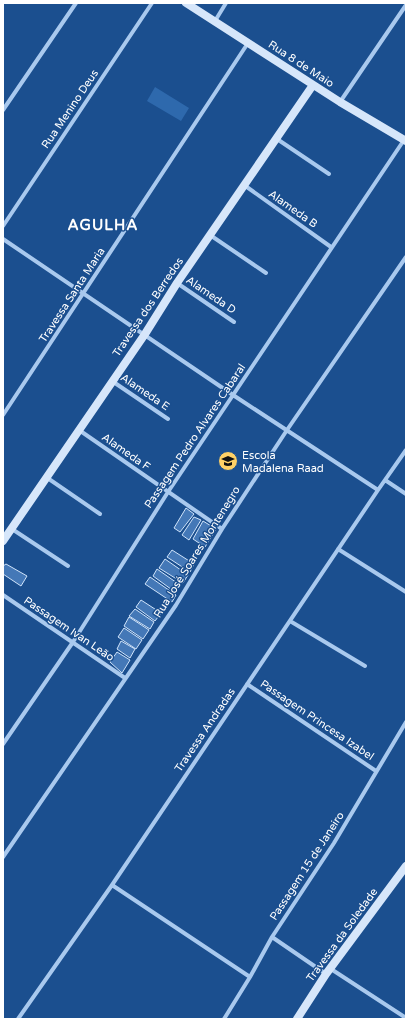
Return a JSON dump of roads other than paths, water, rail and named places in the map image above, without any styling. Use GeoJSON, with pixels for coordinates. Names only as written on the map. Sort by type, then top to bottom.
{"type":"FeatureCollection","features":[{"type":"Feature","properties":{"kind":"street"},"geometry":{"type":"LineString","coordinates":[[3,110],[76,3]]}},
{"type":"Feature","properties":{"kind":"street","name":"Rua Menino Deus"},"geometry":{"type":"LineString","coordinates":[[3,226],[152,3]]}},
{"type":"Feature","properties":{"kind":"street","name":"Rua 8 de Maio"},"geometry":{"type":"LineString","coordinates":[[186,3],[313,85],[405,141]]}},
{"type":"Feature","properties":{"kind":"street"},"geometry":{"type":"LineString","coordinates":[[215,21],[226,3]]}},
{"type":"Feature","properties":{"kind":"street"},"geometry":{"type":"LineString","coordinates":[[340,102],[406,5]]}},
{"type":"Feature","properties":{"kind":"street","name":"Travessa Santa Maria"},"geometry":{"type":"LineString","coordinates":[[3,415],[248,43]]}},
{"type":"Feature","properties":{"kind":"street","name":"Travessa dos Berredos"},"geometry":{"type":"LineString","coordinates":[[3,541],[145,334],[209,235],[313,85]]}},
{"type":"Feature","properties":{"kind":"street"},"geometry":{"type":"LineString","coordinates":[[277,139],[329,174]]}},
{"type":"Feature","properties":{"kind":"street","name":"Passagem Pedro Alvares Cabaral"},"geometry":{"type":"LineString","coordinates":[[3,744],[73,642],[168,492],[234,395],[331,247],[405,141]]}},
{"type":"Feature","properties":{"kind":"street","name":"Alameda B"},"geometry":{"type":"LineString","coordinates":[[244,185],[331,247]]}},
{"type":"Feature","properties":{"kind":"street"},"geometry":{"type":"LineString","coordinates":[[209,235],[266,273]]}},
{"type":"Feature","properties":{"kind":"street"},"geometry":{"type":"LineString","coordinates":[[3,239],[83,294],[378,490]]}},
{"type":"Feature","properties":{"kind":"street","name":"Rua José Soares Montenegro"},"geometry":{"type":"LineString","coordinates":[[3,857],[176,605],[222,529],[287,430],[406,257]]}},
{"type":"Feature","properties":{"kind":"street","name":"Alameda D"},"geometry":{"type":"LineString","coordinates":[[177,283],[234,322]]}},
{"type":"Feature","properties":{"kind":"street","name":"Alameda E"},"geometry":{"type":"LineString","coordinates":[[112,380],[168,419]]}},
{"type":"Feature","properties":{"kind":"street","name":"Alameda F"},"geometry":{"type":"LineString","coordinates":[[79,430],[222,529]]}},
{"type":"Feature","properties":{"kind":"street","name":"Travessa Andradas"},"geometry":{"type":"LineString","coordinates":[[18,1019],[112,885],[406,450]]}},
{"type":"Feature","properties":{"kind":"street"},"geometry":{"type":"LineString","coordinates":[[46,477],[100,514]]}},
{"type":"Feature","properties":{"kind":"street"},"geometry":{"type":"LineString","coordinates":[[385,480],[406,494]]}},
{"type":"Feature","properties":{"kind":"street"},"geometry":{"type":"LineString","coordinates":[[11,529],[68,566]]}},
{"type":"Feature","properties":{"kind":"street"},"geometry":{"type":"LineString","coordinates":[[338,549],[406,592]]}},
{"type":"Feature","properties":{"kind":"street","name":"Passagem Ivan Leão"},"geometry":{"type":"LineString","coordinates":[[3,595],[125,678]]}},
{"type":"Feature","properties":{"kind":"street"},"geometry":{"type":"LineString","coordinates":[[290,621],[364,666]]}},
{"type":"Feature","properties":{"kind":"street","name":"Passagem Princesa Izabel"},"geometry":{"type":"LineString","coordinates":[[247,684],[376,771]]}},
{"type":"Feature","properties":{"kind":"street","name":"Passagem 15 de Janeiro"},"geometry":{"type":"LineString","coordinates":[[224,1019],[250,977],[272,937],[334,843],[406,722]]}},
{"type":"Feature","properties":{"kind":"street","name":"Travessa da Soledade"},"geometry":{"type":"LineString","coordinates":[[297,1019],[328,971],[406,866]]}},
{"type":"Feature","properties":{"kind":"street"},"geometry":{"type":"LineString","coordinates":[[112,885],[250,977]]}},
{"type":"Feature","properties":{"kind":"street"},"geometry":{"type":"LineString","coordinates":[[272,937],[406,1018]]}},
{"type":"Feature","properties":{"kind":"place","name":"Escola Madalena Raad"},"geometry":{"type":"Point","coordinates":[228,461]}},
{"type":"Feature","properties":{"kind":"district","name":"AGULHA"},"geometry":{"type":"Point","coordinates":[103,225]}}]}
